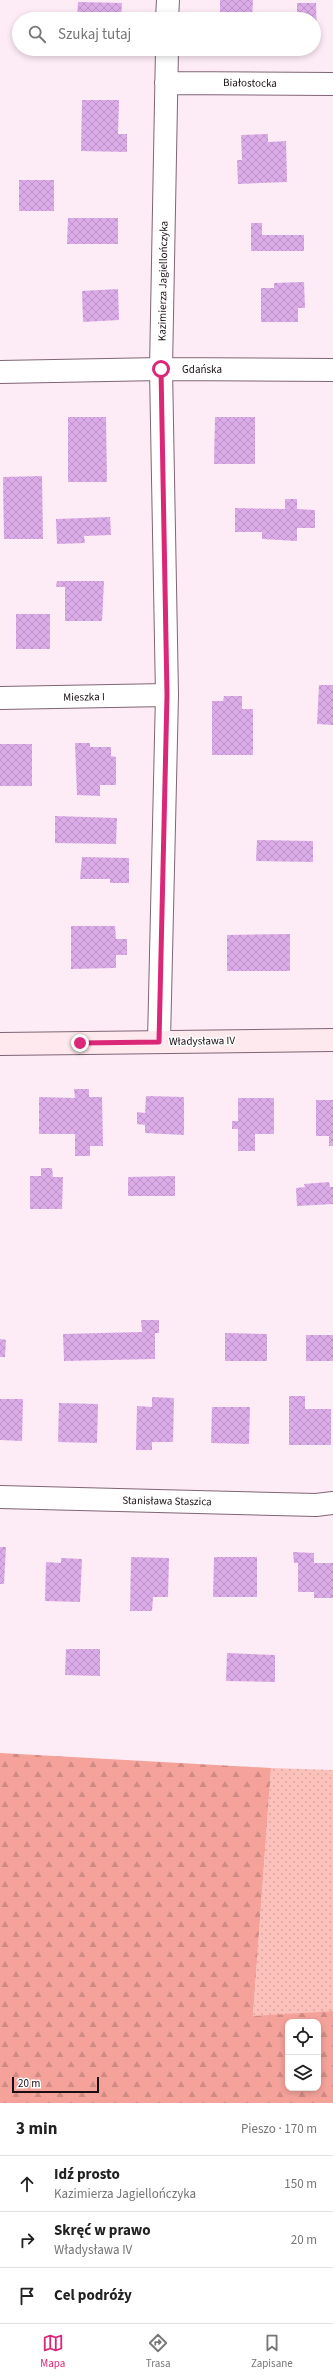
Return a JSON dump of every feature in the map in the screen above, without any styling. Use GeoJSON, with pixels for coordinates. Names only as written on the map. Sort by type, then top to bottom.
{"type":"FeatureCollection","features":[{"type":"Feature","properties":{"kind":"street"},"geometry":{"type":"LineString","coordinates":[[167,12],[168,0]]}},
{"type":"Feature","properties":{"kind":"street","name":"Kazimierza Jagiellończyka"},"geometry":{"type":"LineString","coordinates":[[159,1042],[167,695],[161,369],[167,56]]}},
{"type":"Feature","properties":{"kind":"street","name":"Białostocka"},"geometry":{"type":"LineString","coordinates":[[166,83],[333,84]]}},
{"type":"Feature","properties":{"kind":"street","name":"Gdańska"},"geometry":{"type":"LineString","coordinates":[[0,372],[161,369],[333,370]]}},
{"type":"Feature","properties":{"kind":"street","name":"Mieszka I"},"geometry":{"type":"LineString","coordinates":[[0,698],[167,695]]}},
{"type":"Feature","properties":{"kind":"street","name":"Władysława IV"},"geometry":{"type":"LineString","coordinates":[[0,1044],[333,1040]]}},
{"type":"Feature","properties":{"kind":"street","name":"Stanisława Staszica"},"geometry":{"type":"LineString","coordinates":[[0,1497],[316,1505],[333,1503]]}},
{"type":"Feature","properties":{"kind":"shaded area"},"geometry":{"type":"Polygon","coordinates":[[[271,1768],[333,1770],[333,2011],[253,2017],[271,1768]]]}},
{"type":"Feature","properties":{"kind":"green space"},"geometry":{"type":"Polygon","coordinates":[[[0,1753],[271,1768],[253,2016],[333,2011],[333,2103],[0,2103],[0,1753]]]}},
{"type":"Feature","properties":{"kind":"building"},"geometry":{"type":"Polygon","coordinates":[[[220,0],[253,0],[252,12],[220,12],[220,0]]]}},
{"type":"Feature","properties":{"kind":"building"},"geometry":{"type":"Polygon","coordinates":[[[78,2],[122,3],[121,12],[77,12],[78,2]]]}},
{"type":"Feature","properties":{"kind":"building"},"geometry":{"type":"Polygon","coordinates":[[[297,3],[316,3],[316,12],[297,12],[297,3]]]}},
{"type":"Feature","properties":{"kind":"building"},"geometry":{"type":"Polygon","coordinates":[[[82,100],[119,100],[118,134],[127,134],[127,152],[81,151],[82,100]]]}},
{"type":"Feature","properties":{"kind":"building"},"geometry":{"type":"Polygon","coordinates":[[[268,134],[268,142],[286,141],[287,182],[238,184],[237,160],[242,160],[241,135],[268,134]]]}},
{"type":"Feature","properties":{"kind":"building"},"geometry":{"type":"Polygon","coordinates":[[[19,180],[54,180],[54,211],[19,211],[19,180]]]}},
{"type":"Feature","properties":{"kind":"building"},"geometry":{"type":"Polygon","coordinates":[[[68,218],[118,218],[118,244],[67,244],[68,218]]]}},
{"type":"Feature","properties":{"kind":"building"},"geometry":{"type":"Polygon","coordinates":[[[251,223],[262,223],[262,235],[304,235],[304,251],[251,251],[251,223]]]}},
{"type":"Feature","properties":{"kind":"building"},"geometry":{"type":"Polygon","coordinates":[[[304,282],[305,308],[298,308],[298,322],[261,322],[261,288],[274,288],[274,283],[304,282]]]}},
{"type":"Feature","properties":{"kind":"building"},"geometry":{"type":"Polygon","coordinates":[[[118,289],[119,320],[83,322],[82,291],[118,289]]]}},
{"type":"Feature","properties":{"kind":"building"},"geometry":{"type":"Polygon","coordinates":[[[68,417],[106,417],[107,482],[68,482],[68,417]]]}},
{"type":"Feature","properties":{"kind":"building"},"geometry":{"type":"Polygon","coordinates":[[[215,417],[255,417],[255,464],[214,464],[215,417]]]}},
{"type":"Feature","properties":{"kind":"building"},"geometry":{"type":"Polygon","coordinates":[[[42,476],[43,539],[4,539],[3,477],[42,476]]]}},
{"type":"Feature","properties":{"kind":"building"},"geometry":{"type":"Polygon","coordinates":[[[285,499],[297,499],[297,509],[315,510],[315,528],[297,528],[297,541],[262,539],[262,532],[235,532],[235,508],[285,509],[285,499]]]}},
{"type":"Feature","properties":{"kind":"building"},"geometry":{"type":"Polygon","coordinates":[[[110,517],[111,535],[84,536],[85,543],[57,544],[56,519],[110,517]]]}},
{"type":"Feature","properties":{"kind":"building"},"geometry":{"type":"Polygon","coordinates":[[[57,581],[104,581],[102,621],[65,621],[65,587],[56,587],[57,581]]]}},
{"type":"Feature","properties":{"kind":"building"},"geometry":{"type":"Polygon","coordinates":[[[16,614],[50,614],[50,649],[16,649],[16,614]]]}},
{"type":"Feature","properties":{"kind":"building"},"geometry":{"type":"Polygon","coordinates":[[[319,685],[333,685],[333,725],[317,724],[319,685]]]}},
{"type":"Feature","properties":{"kind":"building"},"geometry":{"type":"Polygon","coordinates":[[[224,696],[242,696],[242,709],[253,709],[253,755],[212,755],[212,701],[223,701],[224,696]]]}},
{"type":"Feature","properties":{"kind":"building"},"geometry":{"type":"Polygon","coordinates":[[[75,743],[90,743],[90,747],[111,747],[111,756],[116,757],[116,785],[100,785],[100,796],[77,795],[75,743]]]}},
{"type":"Feature","properties":{"kind":"building"},"geometry":{"type":"Polygon","coordinates":[[[0,744],[32,744],[32,786],[0,786],[0,744]]]}},
{"type":"Feature","properties":{"kind":"building"},"geometry":{"type":"Polygon","coordinates":[[[55,816],[117,818],[116,844],[55,843],[55,816]]]}},
{"type":"Feature","properties":{"kind":"building"},"geometry":{"type":"Polygon","coordinates":[[[257,840],[313,841],[313,862],[256,861],[257,840]]]}},
{"type":"Feature","properties":{"kind":"building"},"geometry":{"type":"Polygon","coordinates":[[[82,857],[129,858],[129,883],[110,883],[110,879],[80,879],[82,857]]]}},
{"type":"Feature","properties":{"kind":"building"},"geometry":{"type":"Polygon","coordinates":[[[71,926],[115,926],[116,939],[127,939],[127,955],[116,955],[116,968],[71,969],[71,926]]]}},
{"type":"Feature","properties":{"kind":"building"},"geometry":{"type":"Polygon","coordinates":[[[290,934],[290,971],[227,971],[227,935],[290,934]]]}},
{"type":"Feature","properties":{"kind":"building"},"geometry":{"type":"Polygon","coordinates":[[[74,1089],[89,1089],[89,1097],[102,1097],[103,1146],[90,1146],[90,1156],[75,1156],[75,1134],[39,1134],[39,1097],[75,1098],[74,1089]]]}},
{"type":"Feature","properties":{"kind":"building"},"geometry":{"type":"Polygon","coordinates":[[[146,1096],[184,1097],[184,1135],[145,1133],[145,1125],[137,1124],[137,1112],[145,1113],[146,1096]]]}},
{"type":"Feature","properties":{"kind":"building"},"geometry":{"type":"Polygon","coordinates":[[[238,1098],[274,1098],[274,1134],[255,1134],[255,1151],[238,1151],[238,1129],[232,1129],[232,1121],[238,1121],[238,1098]]]}},
{"type":"Feature","properties":{"kind":"building"},"geometry":{"type":"Polygon","coordinates":[[[316,1100],[333,1100],[333,1146],[329,1146],[329,1136],[316,1136],[316,1100]]]}},
{"type":"Feature","properties":{"kind":"building"},"geometry":{"type":"Polygon","coordinates":[[[41,1168],[52,1168],[53,1177],[63,1177],[62,1209],[30,1209],[30,1176],[41,1176],[41,1168]]]}},
{"type":"Feature","properties":{"kind":"building"},"geometry":{"type":"Polygon","coordinates":[[[175,1176],[175,1196],[128,1196],[128,1177],[175,1176]]]}},
{"type":"Feature","properties":{"kind":"building"},"geometry":{"type":"Polygon","coordinates":[[[329,1182],[330,1187],[333,1187],[333,1204],[297,1206],[296,1188],[305,1187],[304,1184],[329,1182]]]}},
{"type":"Feature","properties":{"kind":"building"},"geometry":{"type":"Polygon","coordinates":[[[141,1320],[159,1320],[159,1333],[155,1333],[155,1359],[64,1361],[63,1334],[142,1332],[141,1320]]]}},
{"type":"Feature","properties":{"kind":"building"},"geometry":{"type":"Polygon","coordinates":[[[225,1333],[267,1334],[267,1361],[225,1361],[225,1333]]]}},
{"type":"Feature","properties":{"kind":"building"},"geometry":{"type":"Polygon","coordinates":[[[306,1335],[333,1335],[333,1361],[306,1361],[306,1335]]]}},
{"type":"Feature","properties":{"kind":"building"},"geometry":{"type":"Polygon","coordinates":[[[0,1339],[6,1340],[5,1357],[0,1357],[0,1339]]]}},
{"type":"Feature","properties":{"kind":"building"},"geometry":{"type":"Polygon","coordinates":[[[289,1396],[305,1396],[305,1409],[331,1409],[331,1445],[289,1445],[289,1396]]]}},
{"type":"Feature","properties":{"kind":"building"},"geometry":{"type":"Polygon","coordinates":[[[152,1397],[174,1398],[173,1442],[152,1442],[152,1450],[136,1450],[137,1406],[152,1407],[152,1397]]]}},
{"type":"Feature","properties":{"kind":"building"},"geometry":{"type":"Polygon","coordinates":[[[0,1399],[23,1399],[22,1441],[0,1440],[0,1399]]]}},
{"type":"Feature","properties":{"kind":"building"},"geometry":{"type":"Polygon","coordinates":[[[59,1403],[98,1404],[97,1443],[58,1442],[59,1403]]]}},
{"type":"Feature","properties":{"kind":"building"},"geometry":{"type":"Polygon","coordinates":[[[212,1407],[250,1407],[249,1444],[211,1443],[212,1407]]]}},
{"type":"Feature","properties":{"kind":"building"},"geometry":{"type":"Polygon","coordinates":[[[0,1547],[6,1547],[4,1584],[0,1584],[0,1547]]]}},
{"type":"Feature","properties":{"kind":"building"},"geometry":{"type":"Polygon","coordinates":[[[293,1552],[314,1553],[314,1563],[333,1563],[333,1598],[314,1598],[314,1592],[298,1592],[298,1563],[294,1563],[293,1552]]]}},
{"type":"Feature","properties":{"kind":"building"},"geometry":{"type":"Polygon","coordinates":[[[131,1557],[169,1558],[168,1597],[153,1597],[152,1611],[130,1611],[131,1557]]]}},
{"type":"Feature","properties":{"kind":"building"},"geometry":{"type":"Polygon","coordinates":[[[214,1557],[257,1557],[257,1597],[213,1597],[214,1557]]]}},
{"type":"Feature","properties":{"kind":"building"},"geometry":{"type":"Polygon","coordinates":[[[61,1558],[82,1559],[80,1602],[45,1601],[46,1562],[61,1563],[61,1558]]]}},
{"type":"Feature","properties":{"kind":"building"},"geometry":{"type":"Polygon","coordinates":[[[66,1649],[100,1649],[100,1676],[65,1675],[66,1649]]]}},
{"type":"Feature","properties":{"kind":"building"},"geometry":{"type":"Polygon","coordinates":[[[227,1653],[275,1655],[275,1682],[226,1681],[227,1653]]]}},
{"type":"Feature","properties":{"kind":"route"},"geometry":{"type":"LineString","coordinates":[[80,1043],[159,1042],[167,695],[161,369]]}}]}
